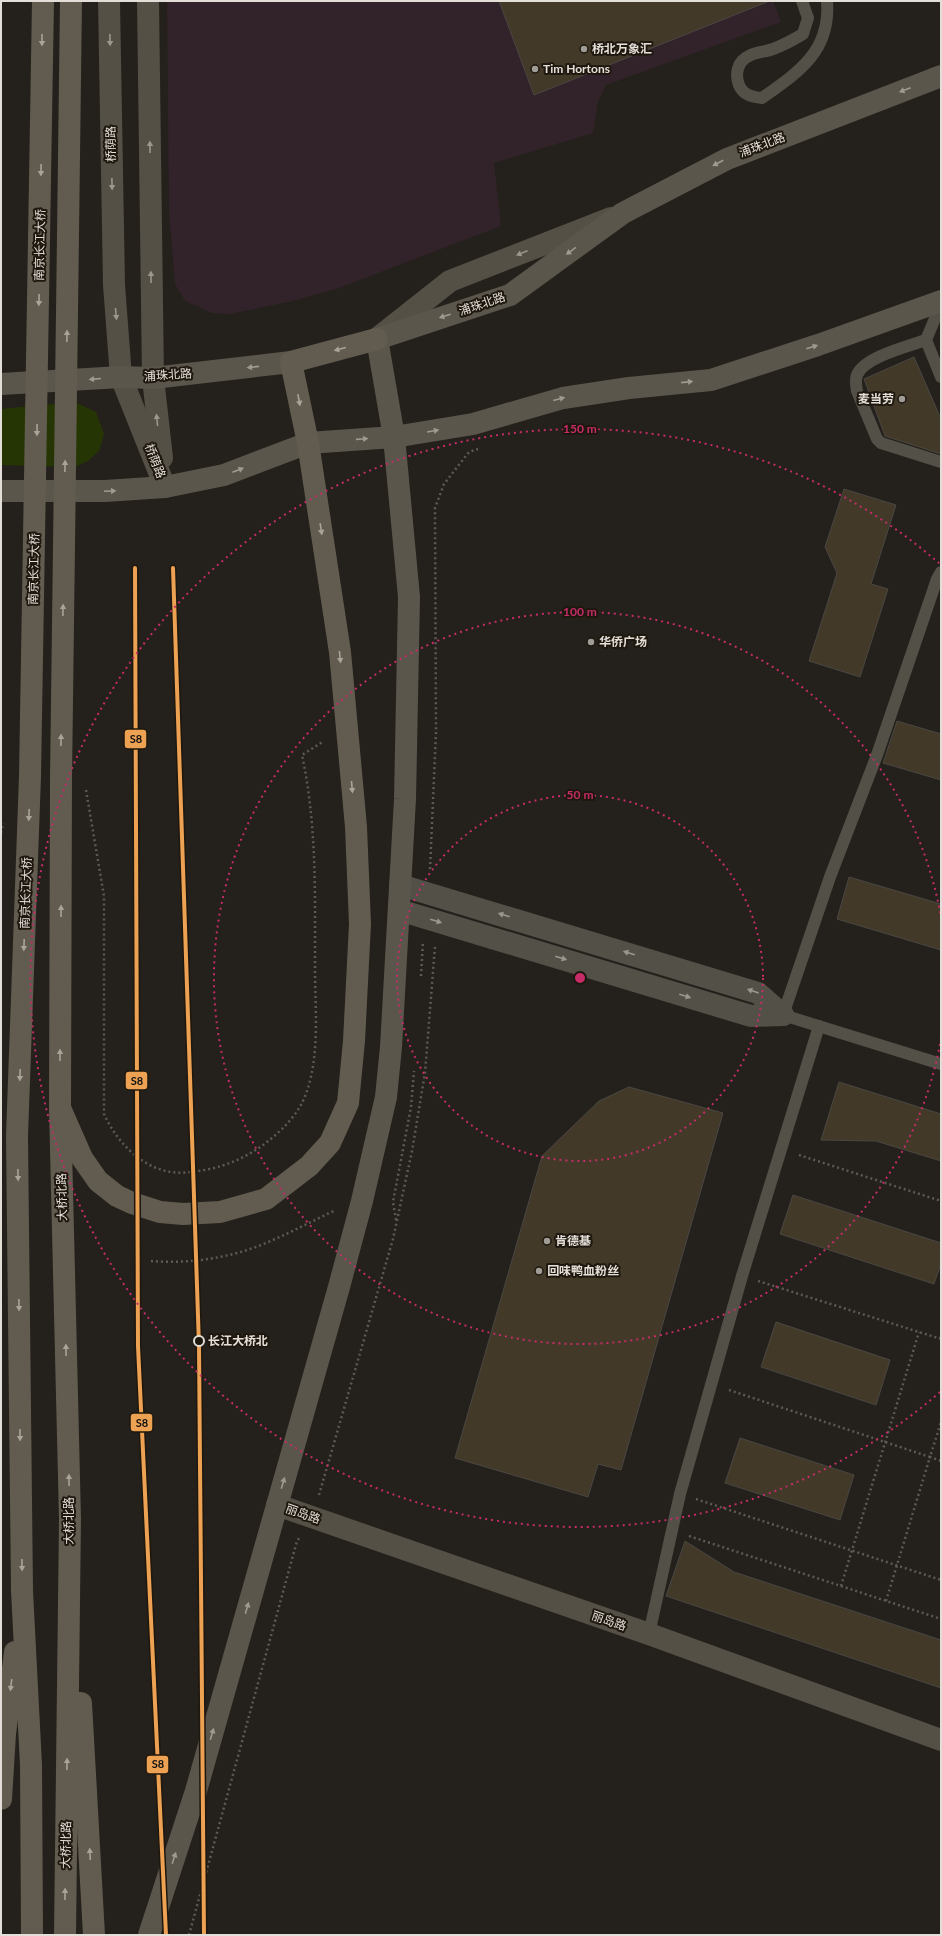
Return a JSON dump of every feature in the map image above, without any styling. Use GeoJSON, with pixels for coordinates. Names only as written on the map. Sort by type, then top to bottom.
{"type":"FeatureCollection","features":[{"type":"Feature","properties":{"kind":"highway","name":"南京长江大桥"},"geometry":{"type":"LineString","coordinates":[[17,1136],[30,776],[43,1]]}},
{"type":"Feature","properties":{"kind":"highway"},"geometry":{"type":"LineString","coordinates":[[71,1],[61,779],[60,1108],[82,1158],[98,1180],[117,1196],[132,1203],[160,1212],[183,1214],[220,1212],[266,1199],[309,1166],[330,1143],[348,1103],[354,1041],[360,924],[356,827],[340,652],[308,443],[292,362]]}},
{"type":"Feature","properties":{"kind":"highway","name":"浦珠北路"},"geometry":{"type":"LineString","coordinates":[[292,362],[377,339]]}},
{"type":"Feature","properties":{"kind":"highway","name":"大桥北路"},"geometry":{"type":"LineString","coordinates":[[60,1108],[70,1519],[65,1934]]}},
{"type":"Feature","properties":{"kind":"highway"},"geometry":{"type":"LineString","coordinates":[[1,1156],[17,1136]]}},
{"type":"Feature","properties":{"kind":"highway"},"geometry":{"type":"LineString","coordinates":[[17,1136],[22,1591],[31,1765],[32,1935]]}},
{"type":"Feature","properties":{"kind":"highway"},"geometry":{"type":"LineString","coordinates":[[70,1519],[94,1935]]}},
{"type":"Feature","properties":{"kind":"highway"},"geometry":{"type":"LineString","coordinates":[[1,1799],[5,1734],[22,1591]]}},
{"type":"Feature","properties":{"kind":"main road","name":"浦珠北路"},"geometry":{"type":"LineString","coordinates":[[377,339],[510,295],[623,213],[727,158],[941,76]]}},
{"type":"Feature","properties":{"kind":"main road"},"geometry":{"type":"LineString","coordinates":[[1,491],[105,491],[165,487],[224,475],[308,443],[394,437],[473,424],[563,398],[629,388],[711,380],[941,303]]}},
{"type":"Feature","properties":{"kind":"main road"},"geometry":{"type":"LineString","coordinates":[[149,1935],[196,1791],[341,1279],[362,1202],[386,1097],[391,1047],[405,799],[409,597],[394,437],[377,339]]}},
{"type":"Feature","properties":{"kind":"main road","name":"浦珠北路"},"geometry":{"type":"LineString","coordinates":[[1,384],[122,377],[153,378],[292,362]]}},
{"type":"Feature","properties":{"kind":"street","name":"桥荫路"},"geometry":{"type":"LineString","coordinates":[[109,1],[114,285],[122,377],[165,487]]}},
{"type":"Feature","properties":{"kind":"street","name":"桥荫路"},"geometry":{"type":"LineString","coordinates":[[148,1],[153,378],[165,487]]}},
{"type":"Feature","properties":{"kind":"street"},"geometry":{"type":"LineString","coordinates":[[377,339],[450,281],[623,213]]}},
{"type":"Feature","properties":{"kind":"street"},"geometry":{"type":"LineString","coordinates":[[400,885],[428,892],[758,993],[783,1015]]}},
{"type":"Feature","properties":{"kind":"street"},"geometry":{"type":"LineString","coordinates":[[399,910],[751,1016],[783,1015]]}},
{"type":"Feature","properties":{"kind":"street","name":"丽岛路"},"geometry":{"type":"LineString","coordinates":[[277,1505],[649,1634],[941,1740]]}},
{"type":"Feature","properties":{"kind":"lane"},"geometry":{"type":"LineString","coordinates":[[802,1],[808,18],[803,34],[787,44],[763,53],[748,56],[738,66],[736,77],[741,89],[752,97],[762,98],[796,74],[822,43],[828,18],[827,1]]}},
{"type":"Feature","properties":{"kind":"lane"},"geometry":{"type":"LineString","coordinates":[[941,303],[926,340],[941,377]]}},
{"type":"Feature","properties":{"kind":"lane"},"geometry":{"type":"LineString","coordinates":[[926,340],[868,362],[857,374],[856,391],[877,439],[881,443],[941,462]]}},
{"type":"Feature","properties":{"kind":"lane"},"geometry":{"type":"LineString","coordinates":[[941,572],[937,579],[877,755],[830,878],[783,1015],[941,1064]]}},
{"type":"Feature","properties":{"kind":"lane"},"geometry":{"type":"LineString","coordinates":[[649,1634],[680,1494],[742,1276],[819,1026]]}},
{"type":"Feature","properties":{"kind":"path"},"geometry":{"type":"LineString","coordinates":[[428,892],[436,732],[435,508],[444,484],[469,452],[482,447]]}},
{"type":"Feature","properties":{"kind":"path"},"geometry":{"type":"LineString","coordinates":[[85,782],[104,896],[104,1114],[110,1127],[121,1141],[143,1162],[171,1171],[187,1173],[214,1169],[248,1156],[268,1143],[290,1121],[302,1103],[310,1079],[314,1054],[316,1024],[314,849],[309,788],[302,755],[347,727]]}},
{"type":"Feature","properties":{"kind":"path"},"geometry":{"type":"LineString","coordinates":[[189,1935],[297,1541],[312,1518],[397,1222],[412,1151],[424,1073],[434,964],[436,921]]}},
{"type":"Feature","properties":{"kind":"path"},"geometry":{"type":"LineString","coordinates":[[781,1149],[941,1201]]}},
{"type":"Feature","properties":{"kind":"path"},"geometry":{"type":"LineString","coordinates":[[151,1262],[186,1262],[238,1252],[265,1244],[343,1206]]}},
{"type":"Feature","properties":{"kind":"path"},"geometry":{"type":"LineString","coordinates":[[742,1276],[940,1339],[941,1334]]}},
{"type":"Feature","properties":{"kind":"path"},"geometry":{"type":"LineString","coordinates":[[841,1586],[919,1332]]}},
{"type":"Feature","properties":{"kind":"path"},"geometry":{"type":"LineString","coordinates":[[711,1384],[941,1461]]}},
{"type":"Feature","properties":{"kind":"path"},"geometry":{"type":"LineString","coordinates":[[886,1601],[941,1422]]}},
{"type":"Feature","properties":{"kind":"path"},"geometry":{"type":"LineString","coordinates":[[680,1494],[941,1580]]}},
{"type":"Feature","properties":{"kind":"path"},"geometry":{"type":"LineString","coordinates":[[672,1531],[941,1619]]}},
{"type":"Feature","properties":{"kind":"shaded area"},"geometry":{"type":"Polygon","coordinates":[[[167,1],[773,1],[781,22],[606,85],[598,102],[593,133],[494,163],[501,226],[339,288],[293,301],[230,314],[212,313],[185,301],[175,284],[169,211],[167,1]]]}},
{"type":"Feature","properties":{"kind":"green space"},"geometry":{"type":"Polygon","coordinates":[[[75,402],[96,412],[104,434],[99,451],[88,461],[75,467],[1,465],[1,409],[75,402]]]}},
{"type":"Feature","properties":{"kind":"building","name":"桥北万象汇"},"geometry":{"type":"Polygon","coordinates":[[[499,1],[767,1],[767,2],[534,95],[499,1]]]}},
{"type":"Feature","properties":{"kind":"building","name":"麦当劳"},"geometry":{"type":"Polygon","coordinates":[[[914,357],[941,419],[941,454],[885,436],[864,379],[914,357]]]}},
{"type":"Feature","properties":{"kind":"building"},"geometry":{"type":"Polygon","coordinates":[[[844,489],[896,505],[871,584],[888,589],[860,677],[809,661],[837,573],[825,547],[844,489]]]}},
{"type":"Feature","properties":{"kind":"building"},"geometry":{"type":"Polygon","coordinates":[[[897,721],[941,734],[941,780],[883,763],[897,721]]]}},
{"type":"Feature","properties":{"kind":"building"},"geometry":{"type":"Polygon","coordinates":[[[849,877],[941,904],[941,950],[837,919],[849,877]]]}},
{"type":"Feature","properties":{"kind":"building"},"geometry":{"type":"Polygon","coordinates":[[[839,1082],[941,1114],[941,1161],[876,1141],[821,1140],[839,1082]]]}},
{"type":"Feature","properties":{"kind":"building"},"geometry":{"type":"Polygon","coordinates":[[[629,1087],[723,1113],[621,1470],[598,1464],[588,1497],[455,1458],[542,1156],[599,1101],[629,1087]]]}},
{"type":"Feature","properties":{"kind":"building"},"geometry":{"type":"Polygon","coordinates":[[[793,1195],[941,1243],[941,1264],[934,1284],[780,1234],[793,1195]]]}},
{"type":"Feature","properties":{"kind":"building"},"geometry":{"type":"Polygon","coordinates":[[[776,1322],[890,1360],[876,1405],[761,1367],[776,1322]]]}},
{"type":"Feature","properties":{"kind":"building"},"geometry":{"type":"Polygon","coordinates":[[[740,1438],[854,1475],[840,1520],[725,1483],[740,1438]]]}},
{"type":"Feature","properties":{"kind":"building"},"geometry":{"type":"Polygon","coordinates":[[[685,1541],[734,1572],[941,1640],[941,1688],[666,1596],[685,1541]]]}},
{"type":"Feature","properties":{"kind":"transit line","name":"S8"},"geometry":{"type":"LineString","coordinates":[[135,568],[138,1346],[166,1935]]}},
{"type":"Feature","properties":{"kind":"transit line","name":"S8"},"geometry":{"type":"LineString","coordinates":[[173,568],[199,1346],[204,1935]]}},
{"type":"Feature","properties":{"kind":"place","name":"桥北万象汇"},"geometry":{"type":"Point","coordinates":[584,49]}},
{"type":"Feature","properties":{"kind":"place","name":"Tim Hortons"},"geometry":{"type":"Point","coordinates":[535,69]}},
{"type":"Feature","properties":{"kind":"place","name":"麦当劳"},"geometry":{"type":"Point","coordinates":[902,399]}},
{"type":"Feature","properties":{"kind":"place","name":"华侨广场"},"geometry":{"type":"Point","coordinates":[591,642]}},
{"type":"Feature","properties":{"kind":"place","name":"肯德基"},"geometry":{"type":"Point","coordinates":[547,1241]}},
{"type":"Feature","properties":{"kind":"place","name":"回味鸭血粉丝"},"geometry":{"type":"Point","coordinates":[539,1271]}},
{"type":"Feature","properties":{"kind":"place","name":"长江大桥北"},"geometry":{"type":"Point","coordinates":[199,1341]}}]}
